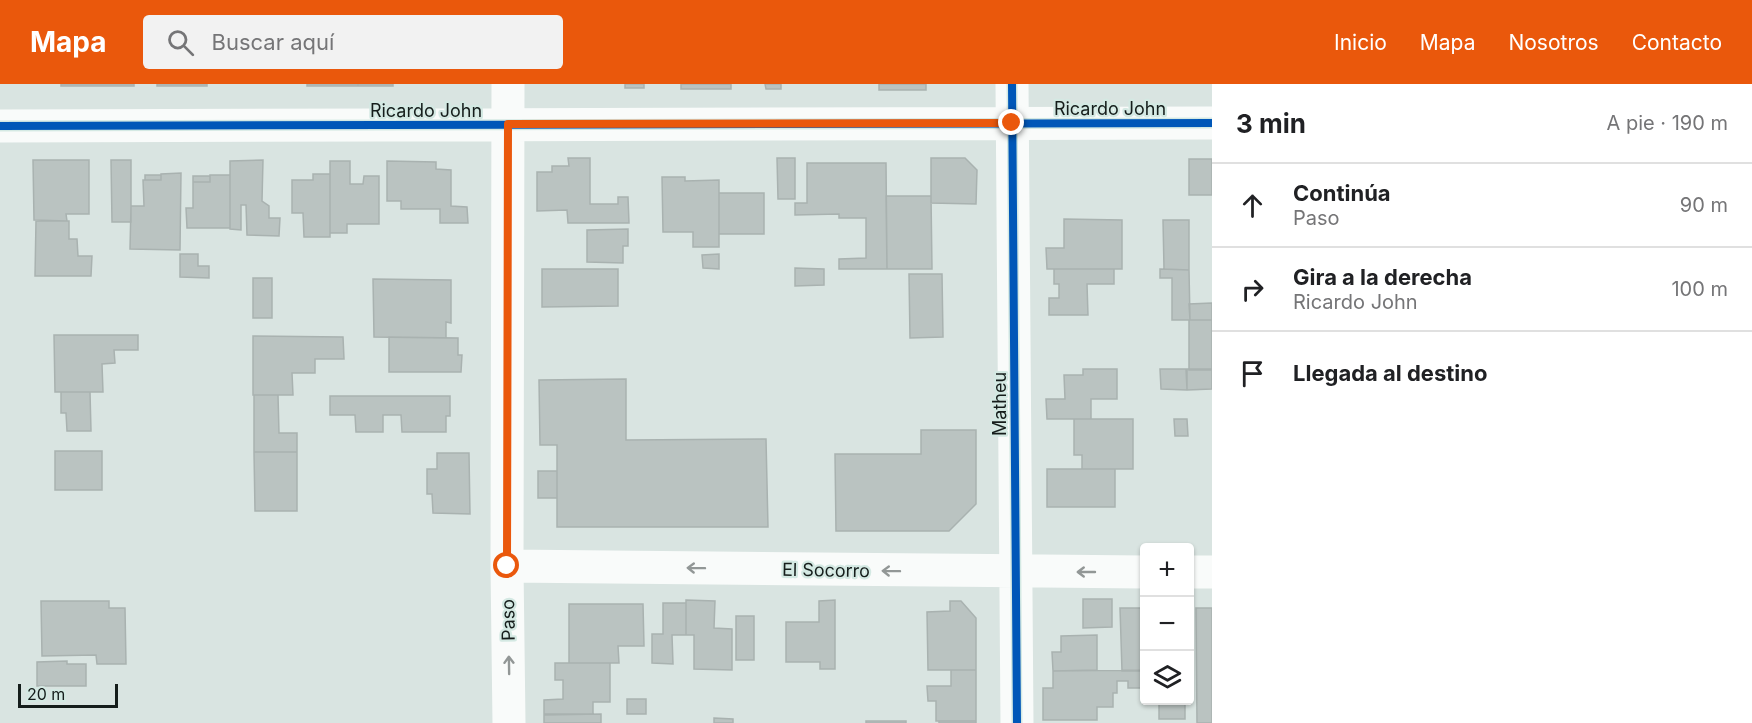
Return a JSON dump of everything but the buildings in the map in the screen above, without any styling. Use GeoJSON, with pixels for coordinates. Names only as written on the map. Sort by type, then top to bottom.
{"type":"FeatureCollection","features":[{"type":"Feature","properties":{"kind":"street","name":"Paso"},"geometry":{"type":"LineString","coordinates":[[508,84],[509,723]]}},
{"type":"Feature","properties":{"kind":"street","name":"Matheu"},"geometry":{"type":"LineString","coordinates":[[1012,84],[1017,723]]}},
{"type":"Feature","properties":{"kind":"street","name":"Ricardo John"},"geometry":{"type":"LineString","coordinates":[[0,126],[1212,123]]}},
{"type":"Feature","properties":{"kind":"street","name":"El Socorro"},"geometry":{"type":"LineString","coordinates":[[507,566],[1140,572]]}},
{"type":"Feature","properties":{"kind":"street"},"geometry":{"type":"LineString","coordinates":[[1194,572],[1212,572]]}},
{"type":"Feature","properties":{"kind":"cycle path"},"geometry":{"type":"LineString","coordinates":[[1012,84],[1017,723]]}},
{"type":"Feature","properties":{"kind":"cycle path"},"geometry":{"type":"LineString","coordinates":[[0,126],[1212,123]]}},
{"type":"Feature","properties":{"kind":"route"},"geometry":{"type":"LineString","coordinates":[[507,566],[508,124],[1012,123]]}}]}
